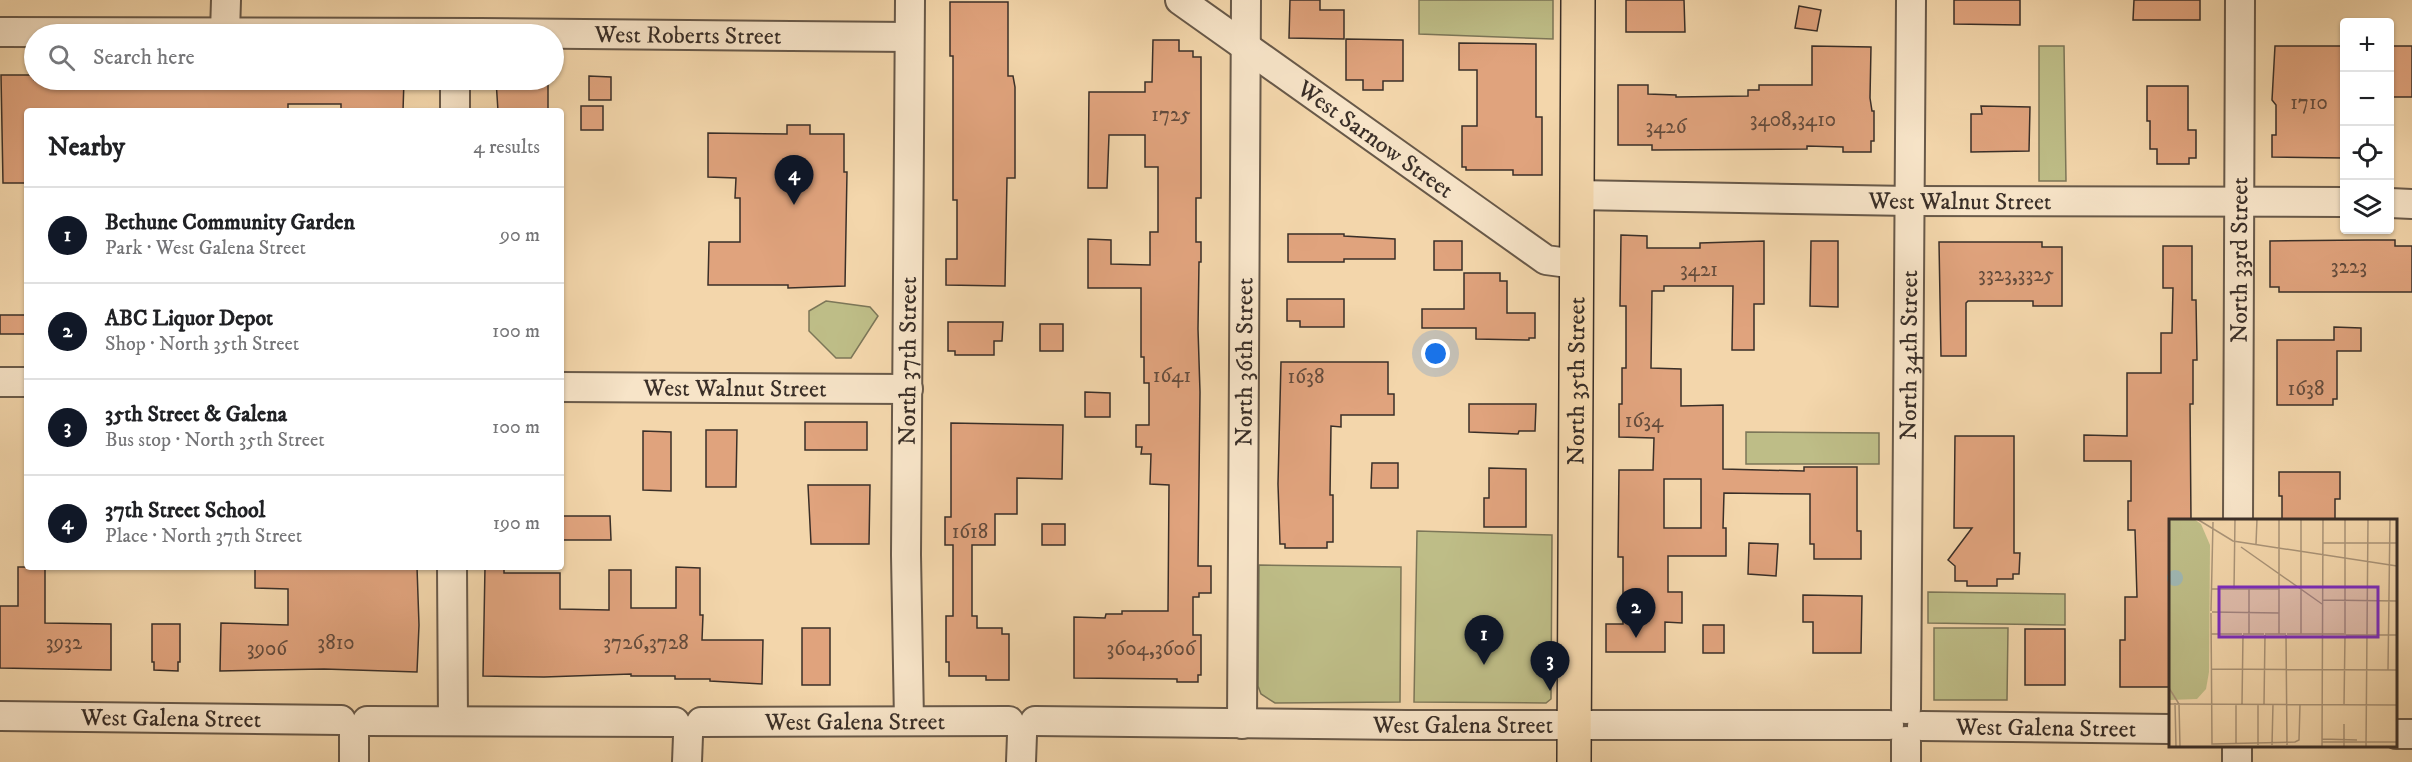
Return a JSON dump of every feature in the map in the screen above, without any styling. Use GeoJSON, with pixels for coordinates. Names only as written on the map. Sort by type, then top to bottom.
{"type":"FeatureCollection","features":[{"type":"Feature","properties":{"kind":"main road","name":"North 35th Street"},"geometry":{"type":"LineString","coordinates":[[1574,762],[1578,0]]}},
{"type":"Feature","properties":{"kind":"street"},"geometry":{"type":"LineString","coordinates":[[225,24],[226,0]]}},
{"type":"Feature","properties":{"kind":"street","name":"North 37th Street"},"geometry":{"type":"LineString","coordinates":[[909,721],[906,555],[910,0]]}},
{"type":"Feature","properties":{"kind":"street","name":"West Sarnow Street"},"geometry":{"type":"LineString","coordinates":[[1180,0],[1546,260],[1576,264]]}},
{"type":"Feature","properties":{"kind":"street","name":"North 36th Street"},"geometry":{"type":"LineString","coordinates":[[1242,724],[1246,0]]}},
{"type":"Feature","properties":{"kind":"street","name":"North 34th Street"},"geometry":{"type":"LineString","coordinates":[[1906,733],[1911,0]]}},
{"type":"Feature","properties":{"kind":"street","name":"North 33rd Street"},"geometry":{"type":"LineString","coordinates":[[2238,519],[2240,0]]}},
{"type":"Feature","properties":{"kind":"street","name":"West Roberts Street"},"geometry":{"type":"LineString","coordinates":[[0,32],[24,32]]}},
{"type":"Feature","properties":{"kind":"street","name":"West Roberts Street"},"geometry":{"type":"LineString","coordinates":[[564,35],[909,37]]}},
{"type":"Feature","properties":{"kind":"street"},"geometry":{"type":"LineString","coordinates":[[455,90],[455,108]]}},
{"type":"Feature","properties":{"kind":"street","name":"West Walnut Street"},"geometry":{"type":"LineString","coordinates":[[1576,195],[1910,201],[2340,202]]}},
{"type":"Feature","properties":{"kind":"street"},"geometry":{"type":"LineString","coordinates":[[2394,203],[2412,204]]}},
{"type":"Feature","properties":{"kind":"street"},"geometry":{"type":"LineString","coordinates":[[0,382],[24,382]]}},
{"type":"Feature","properties":{"kind":"street","name":"West Walnut Street"},"geometry":{"type":"LineString","coordinates":[[564,387],[908,389]]}},
{"type":"Feature","properties":{"kind":"street"},"geometry":{"type":"LineString","coordinates":[[452,570],[453,720]]}},
{"type":"Feature","properties":{"kind":"street","name":"West Galena Street"},"geometry":{"type":"LineString","coordinates":[[0,716],[354,725],[453,720],[688,735],[909,721],[1022,735],[1242,724],[1574,726],[1906,733],[2169,729]]}},
{"type":"Feature","properties":{"kind":"street"},"geometry":{"type":"LineString","coordinates":[[354,725],[354,762]]}},
{"type":"Feature","properties":{"kind":"shaded area"},"geometry":{"type":"Polygon","coordinates":[[[1419,0],[1553,0],[1553,39],[1419,34],[1419,0]]]}},
{"type":"Feature","properties":{"kind":"shaded area"},"geometry":{"type":"Polygon","coordinates":[[[2039,46],[2064,46],[2066,181],[2039,181],[2039,46]]]}},
{"type":"Feature","properties":{"kind":"shaded area"},"geometry":{"type":"Polygon","coordinates":[[[826,301],[870,307],[878,316],[851,358],[836,358],[809,331],[809,311],[826,301]]]}},
{"type":"Feature","properties":{"kind":"shaded area"},"geometry":{"type":"Polygon","coordinates":[[[1746,432],[1879,433],[1879,464],[1746,464],[1746,432]]]}},
{"type":"Feature","properties":{"kind":"shaded area"},"geometry":{"type":"Polygon","coordinates":[[[1417,531],[1552,535],[1551,699],[1546,703],[1414,702],[1417,531]]]}},
{"type":"Feature","properties":{"kind":"shaded area"},"geometry":{"type":"Polygon","coordinates":[[[1259,565],[1401,567],[1400,702],[1275,703],[1261,694],[1258,686],[1259,565]]]}},
{"type":"Feature","properties":{"kind":"shaded area"},"geometry":{"type":"Polygon","coordinates":[[[1928,592],[2065,594],[2065,625],[1928,623],[1928,592]]]}},
{"type":"Feature","properties":{"kind":"shaded area"},"geometry":{"type":"Polygon","coordinates":[[[1934,628],[2008,628],[2007,700],[1934,700],[1934,628]]]}},
{"type":"Feature","properties":{"kind":"building"},"geometry":{"type":"Polygon","coordinates":[[[1290,0],[1320,0],[1320,10],[1344,10],[1344,39],[1289,38],[1290,0]]]}},
{"type":"Feature","properties":{"kind":"building"},"geometry":{"type":"Polygon","coordinates":[[[1626,0],[1684,0],[1685,32],[1626,32],[1626,0]]]}},
{"type":"Feature","properties":{"kind":"building"},"geometry":{"type":"Polygon","coordinates":[[[1954,0],[2020,0],[2020,25],[1954,24],[1954,0]]]}},
{"type":"Feature","properties":{"kind":"building"},"geometry":{"type":"Polygon","coordinates":[[[2134,0],[2200,0],[2200,20],[2133,20],[2134,0]]]}},
{"type":"Feature","properties":{"kind":"building"},"geometry":{"type":"Polygon","coordinates":[[[950,2],[1008,2],[1008,76],[1013,76],[1015,87],[1015,178],[1007,178],[1005,286],[946,285],[946,259],[957,259],[957,200],[953,200],[953,56],[950,56],[950,2]]]}},
{"type":"Feature","properties":{"kind":"building"},"geometry":{"type":"Polygon","coordinates":[[[1799,6],[1821,10],[1817,31],[1795,28],[1799,6]]]}},
{"type":"Feature","properties":{"kind":"building"},"geometry":{"type":"Polygon","coordinates":[[[1346,39],[1403,40],[1403,81],[1383,81],[1383,90],[1363,90],[1363,80],[1346,80],[1346,39]]]}},
{"type":"Feature","properties":{"kind":"building"},"geometry":{"type":"Polygon","coordinates":[[[1153,40],[1179,40],[1179,51],[1193,51],[1193,57],[1201,57],[1201,198],[1196,198],[1196,242],[1201,242],[1198,329],[1200,392],[1198,566],[1211,566],[1211,593],[1199,593],[1199,597],[1193,597],[1193,635],[1201,635],[1201,675],[1198,675],[1198,682],[1177,682],[1177,679],[1074,678],[1074,617],[1105,618],[1106,614],[1122,614],[1122,611],[1168,611],[1169,485],[1150,484],[1151,454],[1141,454],[1142,447],[1136,447],[1136,425],[1149,425],[1149,383],[1144,383],[1144,357],[1141,357],[1141,288],[1088,288],[1088,239],[1111,240],[1111,264],[1150,265],[1150,232],[1158,232],[1158,167],[1145,167],[1145,135],[1109,135],[1107,188],[1088,188],[1089,92],[1145,92],[1145,82],[1152,82],[1153,40]]]}},
{"type":"Feature","properties":{"kind":"building"},"geometry":{"type":"Polygon","coordinates":[[[1459,43],[1536,44],[1536,117],[1542,117],[1542,175],[1513,175],[1513,170],[1466,170],[1466,167],[1462,167],[1462,126],[1477,126],[1477,70],[1459,70],[1459,43]]]}},
{"type":"Feature","properties":{"kind":"building"},"geometry":{"type":"Polygon","coordinates":[[[1812,46],[1871,47],[1870,98],[1872,111],[1874,111],[1874,141],[1871,141],[1871,152],[1843,152],[1843,147],[1807,146],[1807,149],[1652,150],[1652,145],[1618,145],[1618,85],[1648,85],[1648,94],[1676,95],[1676,97],[1748,96],[1748,90],[1759,90],[1759,85],[1812,85],[1812,46]]]}},
{"type":"Feature","properties":{"kind":"building"},"geometry":{"type":"Polygon","coordinates":[[[2275,46],[2340,46],[2340,158],[2272,157],[2272,135],[2276,135],[2276,105],[2272,100],[2275,46]]]}},
{"type":"Feature","properties":{"kind":"building"},"geometry":{"type":"Polygon","coordinates":[[[2394,46],[2412,46],[2412,97],[2394,97],[2394,46]]]}},
{"type":"Feature","properties":{"kind":"building"},"geometry":{"type":"Polygon","coordinates":[[[1,75],[24,75],[24,90],[404,90],[403,108],[341,108],[341,104],[288,104],[288,108],[24,108],[24,183],[3,183],[1,75]]]}},
{"type":"Feature","properties":{"kind":"building"},"geometry":{"type":"Polygon","coordinates":[[[589,76],[611,77],[611,100],[589,100],[589,76]]]}},
{"type":"Feature","properties":{"kind":"building"},"geometry":{"type":"Polygon","coordinates":[[[2147,86],[2188,86],[2188,130],[2196,130],[2196,158],[2189,158],[2189,164],[2157,164],[2157,149],[2150,149],[2147,86]]]}},
{"type":"Feature","properties":{"kind":"building"},"geometry":{"type":"Polygon","coordinates":[[[497,90],[548,90],[548,108],[498,108],[497,90]]]}},
{"type":"Feature","properties":{"kind":"building"},"geometry":{"type":"Polygon","coordinates":[[[581,106],[603,106],[603,130],[581,130],[581,106]]]}},
{"type":"Feature","properties":{"kind":"building"},"geometry":{"type":"Polygon","coordinates":[[[1981,106],[2030,107],[2029,151],[1971,152],[1971,114],[1982,114],[1981,106]]]}},
{"type":"Feature","properties":{"kind":"building"},"geometry":{"type":"Polygon","coordinates":[[[787,125],[810,125],[810,134],[844,134],[844,172],[847,172],[845,286],[788,288],[788,285],[708,285],[709,242],[740,242],[740,198],[735,198],[736,178],[708,177],[708,133],[787,134],[787,125]]]}},
{"type":"Feature","properties":{"kind":"building"},"geometry":{"type":"Polygon","coordinates":[[[1288,234],[1344,234],[1344,236],[1395,239],[1395,259],[1288,262],[1288,234]]]}},
{"type":"Feature","properties":{"kind":"building"},"geometry":{"type":"Polygon","coordinates":[[[1621,235],[1647,236],[1647,248],[1700,248],[1700,243],[1764,241],[1764,304],[1754,304],[1754,350],[1732,350],[1733,286],[1664,286],[1664,291],[1652,291],[1651,368],[1681,369],[1681,406],[1723,405],[1723,469],[1804,471],[1804,467],[1857,467],[1857,531],[1861,531],[1861,559],[1814,559],[1814,544],[1810,544],[1810,494],[1724,493],[1723,528],[1726,528],[1726,556],[1668,556],[1668,592],[1682,592],[1682,623],[1665,622],[1665,652],[1606,652],[1606,624],[1623,624],[1623,557],[1618,557],[1619,470],[1653,470],[1654,438],[1619,437],[1622,368],[1626,368],[1626,306],[1620,306],[1621,235]],[[1664,479],[1664,528],[1701,528],[1701,479],[1664,479]]]}},
{"type":"Feature","properties":{"kind":"building"},"geometry":{"type":"Polygon","coordinates":[[[2395,240],[2395,246],[2412,246],[2412,292],[2279,292],[2279,287],[2270,287],[2270,241],[2395,240]]]}},
{"type":"Feature","properties":{"kind":"building"},"geometry":{"type":"Polygon","coordinates":[[[1434,241],[1462,241],[1462,270],[1434,270],[1434,241]]]}},
{"type":"Feature","properties":{"kind":"building"},"geometry":{"type":"Polygon","coordinates":[[[1811,241],[1838,241],[1838,307],[1810,306],[1811,241]]]}},
{"type":"Feature","properties":{"kind":"building"},"geometry":{"type":"Polygon","coordinates":[[[1939,242],[2042,242],[2042,247],[2062,247],[2062,306],[2033,306],[2033,301],[1968,301],[1966,303],[1966,356],[1941,356],[1939,242]]]}},
{"type":"Feature","properties":{"kind":"building"},"geometry":{"type":"Polygon","coordinates":[[[2163,246],[2192,246],[2192,300],[2196,300],[2197,360],[2193,360],[2193,404],[2190,404],[2191,519],[2169,519],[2169,687],[2120,687],[2120,640],[2125,640],[2125,597],[2137,597],[2135,530],[2128,530],[2131,461],[2084,461],[2084,435],[2127,436],[2127,373],[2161,373],[2161,333],[2172,333],[2173,288],[2163,288],[2163,246]]]}},
{"type":"Feature","properties":{"kind":"building"},"geometry":{"type":"Polygon","coordinates":[[[1464,273],[1500,273],[1500,281],[1507,281],[1507,313],[1535,313],[1535,338],[1529,338],[1529,340],[1476,339],[1476,328],[1422,328],[1422,309],[1464,309],[1464,273]]]}},
{"type":"Feature","properties":{"kind":"building"},"geometry":{"type":"Polygon","coordinates":[[[1287,299],[1344,299],[1344,327],[1300,327],[1300,321],[1287,321],[1287,299]]]}},
{"type":"Feature","properties":{"kind":"building"},"geometry":{"type":"Polygon","coordinates":[[[0,315],[24,315],[24,334],[0,334],[0,315]]]}},
{"type":"Feature","properties":{"kind":"building"},"geometry":{"type":"Polygon","coordinates":[[[948,322],[1003,322],[1002,341],[994,341],[994,355],[955,355],[955,351],[948,351],[948,322]]]}},
{"type":"Feature","properties":{"kind":"building"},"geometry":{"type":"Polygon","coordinates":[[[1040,324],[1063,324],[1063,351],[1040,351],[1040,324]]]}},
{"type":"Feature","properties":{"kind":"building"},"geometry":{"type":"Polygon","coordinates":[[[2334,327],[2361,328],[2361,351],[2337,351],[2337,399],[2333,399],[2333,405],[2277,405],[2277,340],[2334,340],[2334,327]]]}},
{"type":"Feature","properties":{"kind":"building"},"geometry":{"type":"Polygon","coordinates":[[[1281,362],[1388,362],[1388,394],[1394,394],[1394,415],[1341,415],[1341,427],[1331,426],[1330,495],[1333,495],[1333,542],[1327,542],[1327,548],[1285,548],[1285,544],[1280,544],[1278,484],[1281,362]]]}},
{"type":"Feature","properties":{"kind":"building"},"geometry":{"type":"Polygon","coordinates":[[[1085,392],[1110,393],[1110,417],[1085,417],[1085,392]]]}},
{"type":"Feature","properties":{"kind":"building"},"geometry":{"type":"Polygon","coordinates":[[[1469,404],[1536,404],[1535,431],[1519,431],[1518,434],[1469,432],[1469,404]]]}},
{"type":"Feature","properties":{"kind":"building"},"geometry":{"type":"Polygon","coordinates":[[[805,422],[867,422],[867,450],[805,450],[805,422]]]}},
{"type":"Feature","properties":{"kind":"building"},"geometry":{"type":"Polygon","coordinates":[[[951,423],[1063,425],[1062,479],[1017,478],[1017,514],[995,514],[995,545],[972,545],[972,616],[977,616],[977,628],[1002,628],[1002,634],[1009,634],[1009,680],[986,680],[986,676],[949,676],[949,662],[946,662],[946,616],[953,616],[953,545],[945,545],[945,517],[951,517],[951,423]]]}},
{"type":"Feature","properties":{"kind":"building"},"geometry":{"type":"Polygon","coordinates":[[[706,430],[737,430],[736,487],[706,487],[706,430]]]}},
{"type":"Feature","properties":{"kind":"building"},"geometry":{"type":"Polygon","coordinates":[[[643,431],[671,432],[671,491],[643,490],[643,431]]]}},
{"type":"Feature","properties":{"kind":"building"},"geometry":{"type":"Polygon","coordinates":[[[1955,436],[2014,436],[2014,553],[2020,553],[2019,574],[2013,574],[2013,579],[1997,579],[1997,586],[1967,586],[1967,581],[1955,581],[1955,566],[1948,560],[1972,528],[1954,528],[1955,436]]]}},
{"type":"Feature","properties":{"kind":"building"},"geometry":{"type":"Polygon","coordinates":[[[1372,463],[1398,463],[1398,488],[1371,488],[1372,463]]]}},
{"type":"Feature","properties":{"kind":"building"},"geometry":{"type":"Polygon","coordinates":[[[1489,468],[1526,469],[1526,527],[1484,527],[1484,498],[1489,498],[1489,468]]]}},
{"type":"Feature","properties":{"kind":"building"},"geometry":{"type":"Polygon","coordinates":[[[2279,472],[2340,472],[2340,499],[2335,499],[2335,519],[2282,519],[2282,496],[2279,496],[2279,472]]]}},
{"type":"Feature","properties":{"kind":"building"},"geometry":{"type":"Polygon","coordinates":[[[808,485],[870,485],[869,544],[811,544],[808,485]]]}},
{"type":"Feature","properties":{"kind":"building"},"geometry":{"type":"Polygon","coordinates":[[[564,516],[610,516],[611,540],[564,540],[564,516]]]}},
{"type":"Feature","properties":{"kind":"building"},"geometry":{"type":"Polygon","coordinates":[[[1042,524],[1065,524],[1065,545],[1042,545],[1042,524]]]}},
{"type":"Feature","properties":{"kind":"building"},"geometry":{"type":"Polygon","coordinates":[[[1749,543],[1778,544],[1776,576],[1748,574],[1749,543]]]}},
{"type":"Feature","properties":{"kind":"building"},"geometry":{"type":"Polygon","coordinates":[[[18,567],[24,567],[24,570],[45,570],[45,623],[111,624],[111,670],[0,668],[0,606],[18,606],[18,567]]]}},
{"type":"Feature","properties":{"kind":"building"},"geometry":{"type":"Polygon","coordinates":[[[676,567],[700,568],[702,640],[763,640],[762,684],[710,681],[710,679],[675,679],[675,676],[631,676],[631,674],[544,677],[483,676],[485,570],[504,570],[504,573],[560,573],[560,609],[609,610],[609,570],[631,570],[631,608],[676,608],[676,567]]]}},
{"type":"Feature","properties":{"kind":"building"},"geometry":{"type":"Polygon","coordinates":[[[255,570],[417,570],[419,625],[417,672],[324,669],[220,671],[221,623],[288,625],[288,589],[255,588],[255,570]]]}},
{"type":"Feature","properties":{"kind":"building"},"geometry":{"type":"Polygon","coordinates":[[[1803,595],[1862,596],[1861,653],[1813,653],[1813,622],[1803,622],[1803,595]]]}},
{"type":"Feature","properties":{"kind":"building"},"geometry":{"type":"Polygon","coordinates":[[[152,624],[180,624],[178,671],[154,670],[152,624]]]}},
{"type":"Feature","properties":{"kind":"building"},"geometry":{"type":"Polygon","coordinates":[[[1703,625],[1724,625],[1724,653],[1703,653],[1703,625]]]}},
{"type":"Feature","properties":{"kind":"building"},"geometry":{"type":"Polygon","coordinates":[[[802,628],[830,628],[830,685],[802,685],[802,628]]]}},
{"type":"Feature","properties":{"kind":"building"},"geometry":{"type":"Polygon","coordinates":[[[2025,629],[2065,629],[2065,685],[2025,685],[2025,629]]]}},
{"type":"Feature","properties":{"kind":"place","name":"37th Street School"},"geometry":{"type":"Point","coordinates":[794,205]}},
{"type":"Feature","properties":{"kind":"place","name":"ABC Liquor Depot"},"geometry":{"type":"Point","coordinates":[1636,638]}},
{"type":"Feature","properties":{"kind":"place","name":"Bethune Community Garden"},"geometry":{"type":"Point","coordinates":[1484,665]}},
{"type":"Feature","properties":{"kind":"place","name":"35th Street & Galena"},"geometry":{"type":"Point","coordinates":[1550,691]}}]}
